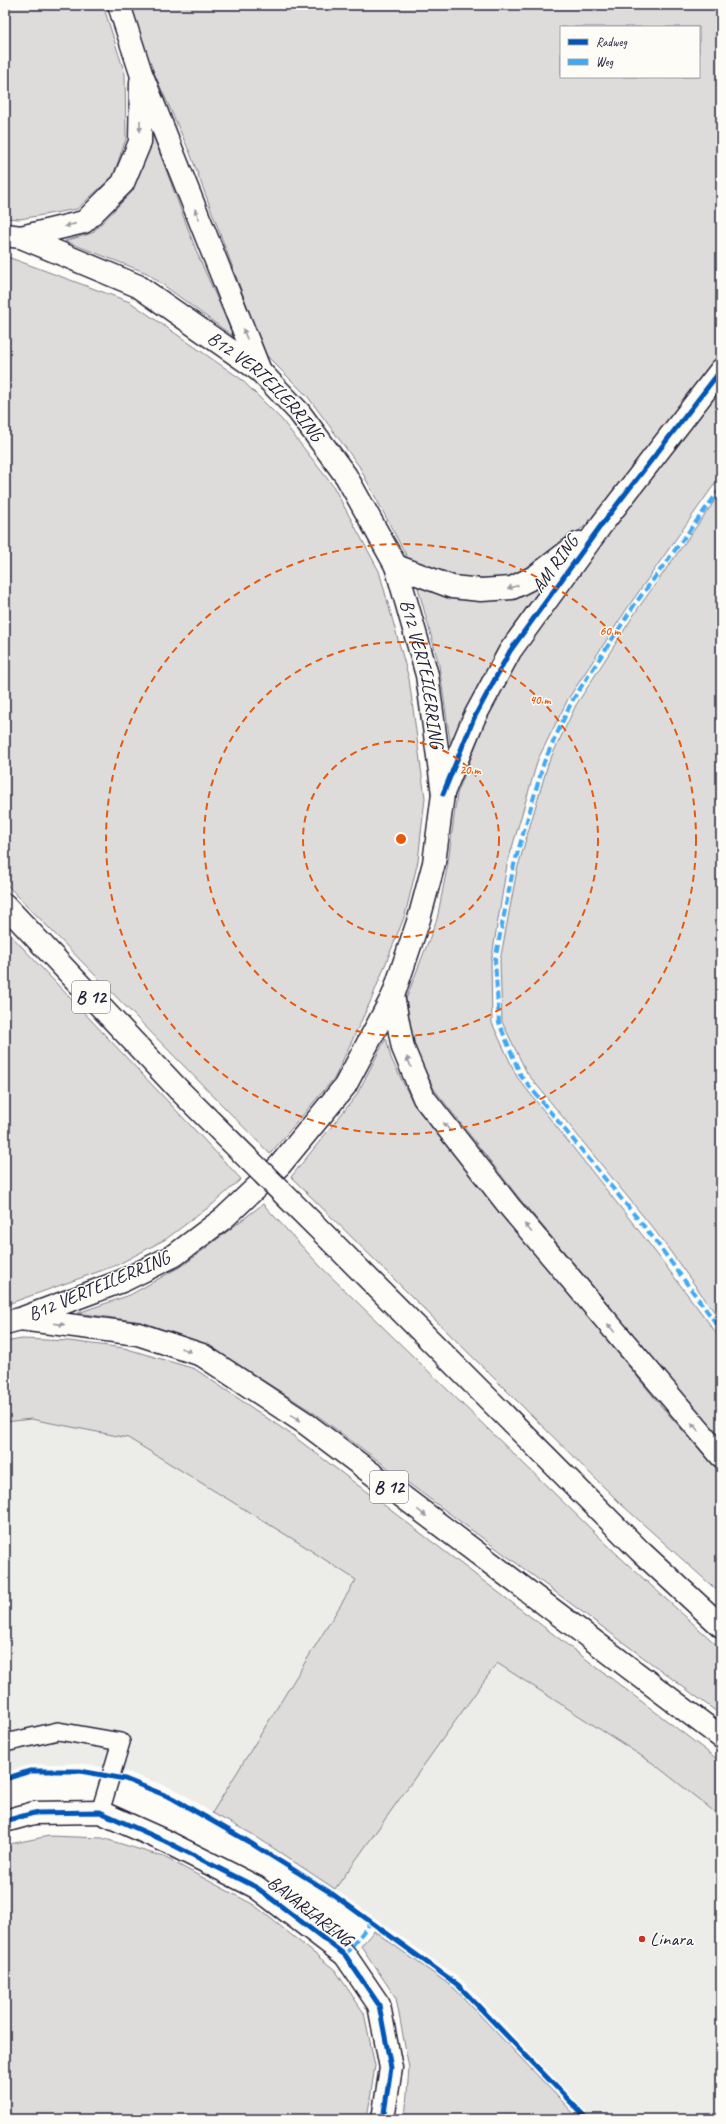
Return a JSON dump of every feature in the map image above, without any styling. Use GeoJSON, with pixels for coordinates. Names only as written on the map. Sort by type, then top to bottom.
{"type":"FeatureCollection","features":[{"type":"Feature","properties":{"kind":"main road"},"geometry":{"type":"LineString","coordinates":[[119,5],[141,73],[260,371]]}},
{"type":"Feature","properties":{"kind":"main road"},"geometry":{"type":"LineString","coordinates":[[13,236],[84,222],[123,184],[140,142],[141,73]]}},
{"type":"Feature","properties":{"kind":"main road","name":"B12 VERTEILERRING"},"geometry":{"type":"LineString","coordinates":[[13,236],[138,286],[260,371],[299,412],[346,476],[396,566],[427,675],[443,794],[434,862],[419,919],[393,996],[345,1086],[280,1165],[224,1218],[175,1255],[122,1281],[13,1321]]}},
{"type":"Feature","properties":{"kind":"main road","name":"AM RING"},"geometry":{"type":"LineString","coordinates":[[443,794],[474,718],[510,651],[602,524],[721,370]]}},
{"type":"Feature","properties":{"kind":"main road","name":"AM RING"},"geometry":{"type":"LineString","coordinates":[[396,566],[452,587],[481,590],[512,588],[536,576],[602,524]]}},
{"type":"Feature","properties":{"kind":"main road","name":"B 12"},"geometry":{"type":"LineString","coordinates":[[5,906],[178,1089],[640,1551],[721,1626]]}},
{"type":"Feature","properties":{"kind":"main road"},"geometry":{"type":"LineString","coordinates":[[393,996],[403,1048],[424,1098],[509,1206],[721,1456]]}},
{"type":"Feature","properties":{"kind":"main road","name":"B 12"},"geometry":{"type":"LineString","coordinates":[[13,1321],[138,1334],[202,1355],[305,1423],[721,1738]]}},
{"type":"Feature","properties":{"kind":"main road","name":"BAVARIARING"},"geometry":{"type":"LineString","coordinates":[[5,1821],[34,1813],[100,1812],[165,1841],[256,1887],[345,1954],[379,2005],[391,2068],[383,2119]]}},
{"type":"Feature","properties":{"kind":"lane"},"geometry":{"type":"LineString","coordinates":[[5,1744],[58,1731],[121,1742],[100,1812]]}},
{"type":"Feature","properties":{"kind":"shaded area"},"geometry":{"type":"Polygon","coordinates":[[[5,5],[103,5],[125,74],[126,139],[113,176],[77,209],[20,219],[5,218],[5,5]]]}},
{"type":"Feature","properties":{"kind":"shaded area"},"geometry":{"type":"Polygon","coordinates":[[[131,5],[721,5],[721,356],[596,517],[552,552],[508,579],[455,577],[408,559],[359,466],[308,397],[265,354],[190,153],[151,66],[131,5]]]}},
{"type":"Feature","properties":{"kind":"shaded area"},"geometry":{"type":"Polygon","coordinates":[[[152,132],[197,253],[234,337],[147,273],[65,241],[92,233],[132,192],[152,132]]]}},
{"type":"Feature","properties":{"kind":"shaded area"},"geometry":{"type":"Polygon","coordinates":[[[5,256],[130,302],[241,379],[282,420],[333,486],[379,571],[409,679],[425,798],[418,861],[405,915],[372,998],[335,1077],[270,1154],[5,883],[5,256]]]}},
{"type":"Feature","properties":{"kind":"shaded area"},"geometry":{"type":"Polygon","coordinates":[[[721,386],[721,475],[630,604],[568,699],[538,759],[507,865],[491,962],[492,1023],[517,1077],[647,1241],[721,1339],[721,1439],[519,1198],[434,1089],[413,1045],[406,999],[437,919],[448,863],[457,794],[485,722],[519,657],[609,528],[721,386]]]}},
{"type":"Feature","properties":{"kind":"shaded area"},"geometry":{"type":"Polygon","coordinates":[[[721,492],[721,1321],[656,1232],[527,1073],[502,1022],[500,961],[517,870],[548,764],[576,705],[639,607],[721,492]]]}},
{"type":"Feature","properties":{"kind":"shaded area"},"geometry":{"type":"Polygon","coordinates":[[[558,572],[498,648],[466,711],[451,748],[439,665],[417,584],[451,597],[513,599],[558,572]]]}},
{"type":"Feature","properties":{"kind":"shaded area"},"geometry":{"type":"Polygon","coordinates":[[[5,929],[241,1179],[213,1204],[166,1239],[117,1265],[5,1305],[5,929]]]}},
{"type":"Feature","properties":{"kind":"shaded area"},"geometry":{"type":"Polygon","coordinates":[[[386,1038],[391,1058],[414,1105],[662,1407],[721,1474],[721,1594],[622,1505],[291,1177],[356,1096],[386,1038]]]}},
{"type":"Feature","properties":{"kind":"shaded area"},"geometry":{"type":"Polygon","coordinates":[[[263,1204],[320,1266],[623,1560],[721,1649],[721,1715],[314,1413],[208,1345],[142,1322],[78,1313],[130,1295],[185,1264],[263,1204]]]}},
{"type":"Feature","properties":{"kind":"shaded area"},"geometry":{"type":"Polygon","coordinates":[[[22,1339],[69,1341],[124,1348],[195,1369],[292,1435],[721,1762],[721,1817],[654,1764],[497,1663],[335,1889],[252,1834],[212,1813],[356,1580],[301,1544],[128,1438],[31,1419],[5,1422],[5,1342],[22,1339]]]}},
{"type":"Feature","properties":{"kind":"shaded area"},"geometry":{"type":"Polygon","coordinates":[[[31,1419],[128,1438],[301,1544],[356,1580],[212,1813],[177,1790],[127,1772],[80,1763],[29,1765],[5,1772],[5,1422],[31,1419]]]}},
{"type":"Feature","properties":{"kind":"shaded area"},"geometry":{"type":"Polygon","coordinates":[[[497,1663],[654,1764],[721,1817],[721,2119],[593,2119],[462,1980],[335,1889],[497,1663]]]}},
{"type":"Feature","properties":{"kind":"shaded area"},"geometry":{"type":"Polygon","coordinates":[[[49,1836],[102,1838],[164,1857],[254,1905],[335,1970],[364,2013],[375,2066],[367,2119],[5,2119],[5,1845],[49,1836]]]}},
{"type":"Feature","properties":{"kind":"shaded area"},"geometry":{"type":"Polygon","coordinates":[[[374,1931],[454,1988],[579,2119],[405,2119],[409,2068],[396,1998],[361,1946],[374,1931]]]}},
{"type":"Feature","properties":{"kind":"marked path"},"geometry":{"type":"LineString","coordinates":[[721,488],[635,604],[572,701],[544,762],[514,865],[495,960],[499,1023],[521,1076],[651,1235],[721,1330]]}},
{"type":"Feature","properties":{"kind":"marked path"},"geometry":{"type":"LineString","coordinates":[[345,1955],[371,1922]]}},
{"type":"Feature","properties":{"kind":"cycle path"},"geometry":{"type":"LineString","coordinates":[[443,794],[474,718],[510,651],[602,524],[721,370]]}},
{"type":"Feature","properties":{"kind":"cycle path"},"geometry":{"type":"LineString","coordinates":[[5,1779],[30,1771],[80,1771],[125,1779],[172,1798],[249,1842],[331,1893],[458,1985],[587,2119]]}},
{"type":"Feature","properties":{"kind":"cycle path"},"geometry":{"type":"LineString","coordinates":[[5,1821],[34,1813],[100,1812],[165,1841],[256,1887],[345,1955],[379,2005],[391,2068],[383,2119]]}},
{"type":"Feature","properties":{"kind":"place","name":"Linara"},"geometry":{"type":"Point","coordinates":[642,1939]}}]}
